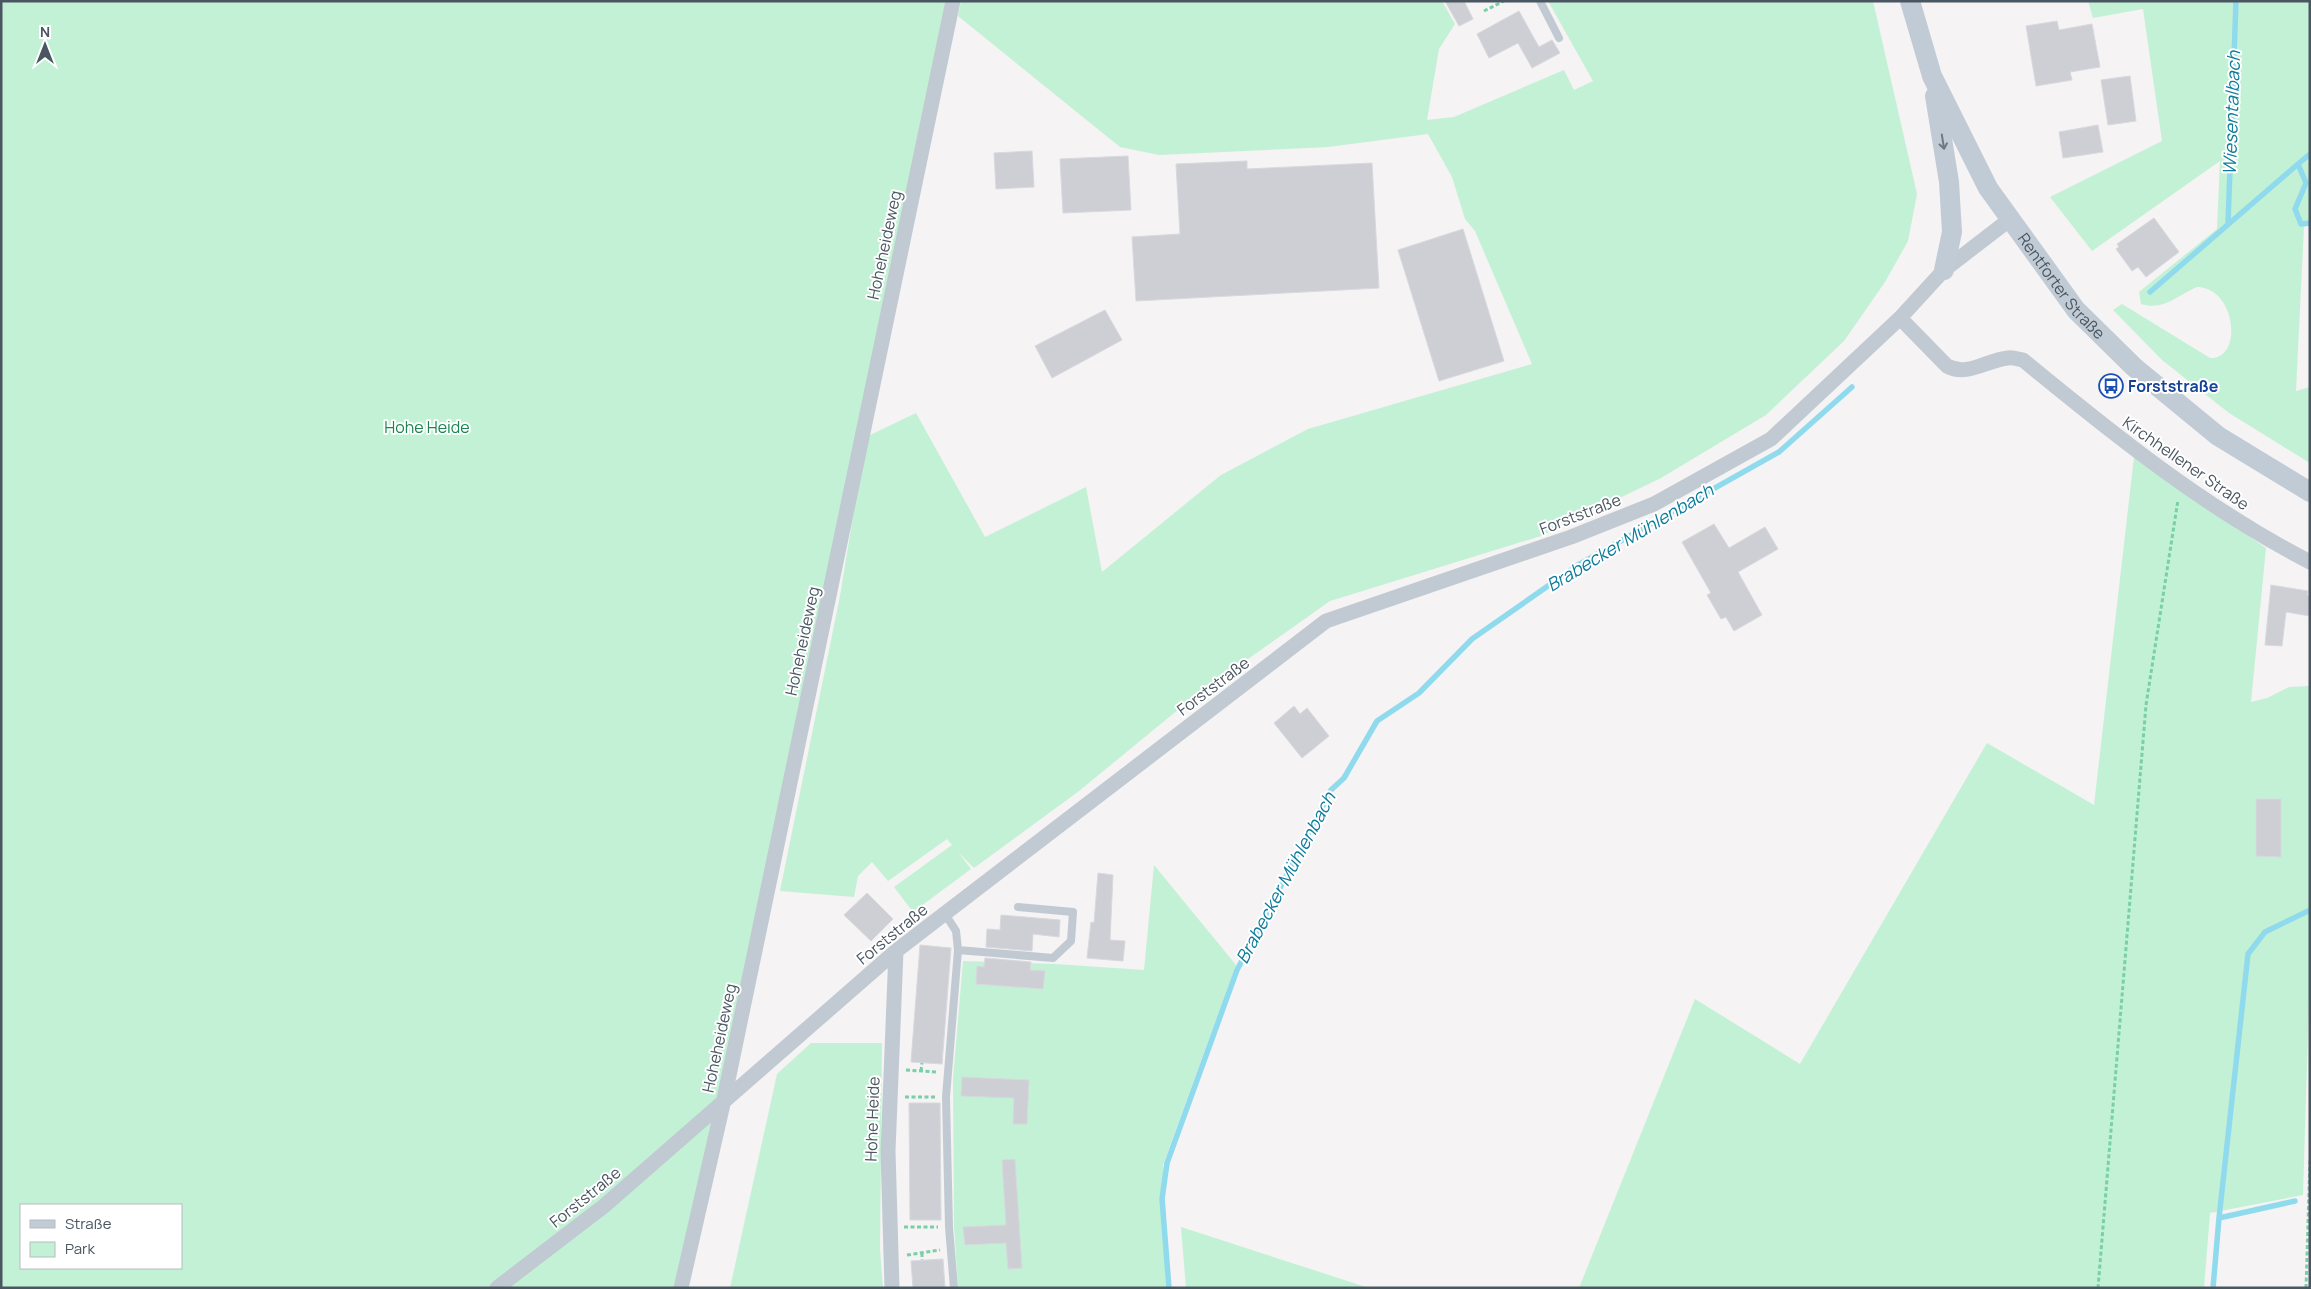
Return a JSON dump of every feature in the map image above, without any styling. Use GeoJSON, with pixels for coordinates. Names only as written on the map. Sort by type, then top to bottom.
{"type":"FeatureCollection","features":[{"type":"Feature","properties":{"kind":"main road","name":"Rentforter Straße"},"geometry":{"type":"LineString","coordinates":[[1910,1],[1932,76],[1988,188],[2009,220],[2076,310],[2134,367],[2218,436],[2310,492]]}},
{"type":"Feature","properties":{"kind":"main road"},"geometry":{"type":"LineString","coordinates":[[1932,76],[1949,182],[1952,232],[1944,270]]}},
{"type":"Feature","properties":{"kind":"street","name":"Hoheheideweg"},"geometry":{"type":"LineString","coordinates":[[681,1288],[723,1104],[953,1]]}},
{"type":"Feature","properties":{"kind":"street","name":"Forststraße"},"geometry":{"type":"LineString","coordinates":[[497,1288],[604,1206],[896,951],[1326,621],[1571,537],[1654,504],[1771,439],[1900,318],[1944,270],[2009,220]]}},
{"type":"Feature","properties":{"kind":"street","name":"Kirchhellener Straße"},"geometry":{"type":"LineString","coordinates":[[1900,318],[1946,366],[1956,371],[2008,357],[2023,360],[2098,422],[2181,482],[2263,537],[2310,562]]}},
{"type":"Feature","properties":{"kind":"street","name":"Hohe Heide"},"geometry":{"type":"LineString","coordinates":[[892,1288],[888,1151],[896,951]]}},
{"type":"Feature","properties":{"kind":"lane"},"geometry":{"type":"LineString","coordinates":[[1540,1],[1560,38]]}},
{"type":"Feature","properties":{"kind":"lane"},"geometry":{"type":"LineString","coordinates":[[958,950],[1053,958],[1071,941],[1073,912],[1018,907]]}},
{"type":"Feature","properties":{"kind":"lane"},"geometry":{"type":"LineString","coordinates":[[945,914],[956,931],[958,950],[946,1097],[949,1227],[954,1288]]}},
{"type":"Feature","properties":{"kind":"path"},"geometry":{"type":"LineString","coordinates":[[1484,11],[1504,1]]}},
{"type":"Feature","properties":{"kind":"path"},"geometry":{"type":"LineString","coordinates":[[2098,1288],[2146,705],[2181,482]]}},
{"type":"Feature","properties":{"kind":"path"},"geometry":{"type":"LineString","coordinates":[[921,1071],[922,1063]]}},
{"type":"Feature","properties":{"kind":"path"},"geometry":{"type":"LineString","coordinates":[[891,1069],[948,1072]]}},
{"type":"Feature","properties":{"kind":"path"},"geometry":{"type":"LineString","coordinates":[[890,1097],[946,1097]]}},
{"type":"Feature","properties":{"kind":"path"},"geometry":{"type":"LineString","coordinates":[[919,1097],[919,1103]]}},
{"type":"Feature","properties":{"kind":"path"},"geometry":{"type":"LineString","coordinates":[[2306,1288],[2310,1159]]}},
{"type":"Feature","properties":{"kind":"path"},"geometry":{"type":"LineString","coordinates":[[920,1220],[920,1227]]}},
{"type":"Feature","properties":{"kind":"path"},"geometry":{"type":"LineString","coordinates":[[890,1227],[949,1227]]}},
{"type":"Feature","properties":{"kind":"path"},"geometry":{"type":"LineString","coordinates":[[891,1256],[951,1249]]}},
{"type":"Feature","properties":{"kind":"path"},"geometry":{"type":"LineString","coordinates":[[922,1253],[922,1260]]}},
{"type":"Feature","properties":{"kind":"green space","name":"Hohe Heide"},"geometry":{"type":"Polygon","coordinates":[[[1,1],[947,1],[682,1288],[1,1288],[1,1]]]}},
{"type":"Feature","properties":{"kind":"green space"},"geometry":{"type":"Polygon","coordinates":[[[961,1],[1442,1],[1455,24],[1439,49],[1427,120],[1454,117],[1564,70],[1574,90],[1593,81],[1548,1],[1873,1],[1917,194],[1908,241],[1885,282],[1844,341],[1766,415],[1661,478],[1541,536],[1330,601],[1190,700],[1079,791],[974,868],[958,852],[971,869],[913,912],[894,887],[952,845],[947,839],[888,881],[872,862],[858,876],[854,897],[780,891],[840,596],[866,437],[916,413],[985,537],[1086,487],[1102,572],[1221,475],[1308,429],[1532,364],[1475,231],[1465,219],[1452,177],[1428,134],[1328,147],[1159,155],[1120,147],[958,16],[961,1]]]}},
{"type":"Feature","properties":{"kind":"green space"},"geometry":{"type":"Polygon","coordinates":[[[2088,1],[2310,1],[2310,223],[2304,227],[2296,391],[2310,387],[2310,463],[2229,413],[2162,360],[2113,310],[2122,304],[2210,358],[2221,356],[2228,348],[2231,337],[2231,324],[2227,310],[2221,299],[2210,290],[2197,287],[2164,304],[2149,306],[2141,304],[2139,292],[2217,229],[2220,161],[2092,251],[2050,197],[2162,141],[2143,9],[2093,18],[2088,1]]]}},
{"type":"Feature","properties":{"kind":"green space"},"geometry":{"type":"Polygon","coordinates":[[[2134,457],[2266,548],[2251,702],[2267,698],[2289,687],[2310,686],[2310,965],[2303,1195],[2210,1213],[2204,1288],[1579,1288],[1695,999],[1800,1064],[1987,743],[2094,805],[2134,457]]]}},
{"type":"Feature","properties":{"kind":"green space"},"geometry":{"type":"Polygon","coordinates":[[[1154,865],[1236,965],[1163,1165],[1170,1288],[958,1288],[954,1225],[953,1079],[963,961],[1055,964],[1144,970],[1154,865]]]}},
{"type":"Feature","properties":{"kind":"green space"},"geometry":{"type":"Polygon","coordinates":[[[811,1043],[882,1043],[880,1249],[883,1288],[730,1288],[777,1074],[811,1043]]]}},
{"type":"Feature","properties":{"kind":"green space"},"geometry":{"type":"Polygon","coordinates":[[[1181,1227],[1369,1288],[1186,1288],[1181,1227]]]}},
{"type":"Feature","properties":{"kind":"building"},"geometry":{"type":"Polygon","coordinates":[[[1445,1],[1464,1],[1473,19],[1459,26],[1445,1]]]}},
{"type":"Feature","properties":{"kind":"building"},"geometry":{"type":"Polygon","coordinates":[[[1519,11],[1539,47],[1552,40],[1560,53],[1532,68],[1518,43],[1489,58],[1477,34],[1519,11]]]}},
{"type":"Feature","properties":{"kind":"building"},"geometry":{"type":"Polygon","coordinates":[[[2057,21],[2059,30],[2092,24],[2100,67],[2070,72],[2072,80],[2036,86],[2026,26],[2057,21]]]}},
{"type":"Feature","properties":{"kind":"building"},"geometry":{"type":"Polygon","coordinates":[[[2130,76],[2136,121],[2108,125],[2101,80],[2130,76]]]}},
{"type":"Feature","properties":{"kind":"building"},"geometry":{"type":"Polygon","coordinates":[[[2098,125],[2103,152],[2063,158],[2059,132],[2098,125]]]}},
{"type":"Feature","properties":{"kind":"building"},"geometry":{"type":"Polygon","coordinates":[[[1032,151],[1034,187],[996,189],[994,153],[1032,151]]]}},
{"type":"Feature","properties":{"kind":"building"},"geometry":{"type":"Polygon","coordinates":[[[1128,156],[1131,210],[1063,213],[1060,159],[1128,156]]]}},
{"type":"Feature","properties":{"kind":"building"},"geometry":{"type":"Polygon","coordinates":[[[1247,161],[1247,169],[1372,163],[1379,288],[1136,301],[1132,237],[1180,234],[1176,164],[1247,161]]]}},
{"type":"Feature","properties":{"kind":"building"},"geometry":{"type":"Polygon","coordinates":[[[2154,218],[2179,252],[2146,277],[2138,267],[2132,271],[2116,249],[2119,247],[2117,244],[2154,218]]]}},
{"type":"Feature","properties":{"kind":"building"},"geometry":{"type":"Polygon","coordinates":[[[1463,229],[1504,361],[1439,381],[1398,250],[1463,229]]]}},
{"type":"Feature","properties":{"kind":"building"},"geometry":{"type":"Polygon","coordinates":[[[1105,310],[1122,340],[1052,378],[1035,346],[1105,310]]]}},
{"type":"Feature","properties":{"kind":"building"},"geometry":{"type":"Polygon","coordinates":[[[1714,524],[1729,548],[1765,527],[1778,549],[1738,572],[1762,615],[1734,631],[1726,617],[1721,619],[1707,595],[1711,593],[1682,542],[1714,524]]]}},
{"type":"Feature","properties":{"kind":"building"},"geometry":{"type":"Polygon","coordinates":[[[2271,585],[2308,591],[2307,595],[2310,596],[2310,616],[2286,612],[2282,646],[2265,645],[2271,585]]]}},
{"type":"Feature","properties":{"kind":"building"},"geometry":{"type":"Polygon","coordinates":[[[1294,706],[1300,714],[1307,708],[1329,736],[1302,758],[1274,723],[1294,706]]]}},
{"type":"Feature","properties":{"kind":"building"},"geometry":{"type":"Polygon","coordinates":[[[2256,799],[2281,799],[2281,857],[2256,856],[2256,799]]]}},
{"type":"Feature","properties":{"kind":"building"},"geometry":{"type":"Polygon","coordinates":[[[1098,873],[1113,875],[1110,940],[1125,941],[1123,961],[1087,958],[1091,922],[1094,923],[1098,873]]]}},
{"type":"Feature","properties":{"kind":"building"},"geometry":{"type":"Polygon","coordinates":[[[867,893],[893,919],[871,941],[844,915],[867,893]]]}},
{"type":"Feature","properties":{"kind":"building"},"geometry":{"type":"Polygon","coordinates":[[[1001,915],[1060,920],[1059,937],[1033,934],[1032,951],[986,947],[987,929],[1000,930],[1001,915]]]}},
{"type":"Feature","properties":{"kind":"building"},"geometry":{"type":"Polygon","coordinates":[[[920,945],[951,948],[942,1064],[911,1062],[920,945]]]}},
{"type":"Feature","properties":{"kind":"building"},"geometry":{"type":"Polygon","coordinates":[[[985,958],[1031,962],[1030,970],[1045,971],[1043,989],[976,984],[977,966],[984,967],[985,958]]]}},
{"type":"Feature","properties":{"kind":"building"},"geometry":{"type":"Polygon","coordinates":[[[962,1077],[1029,1080],[1027,1124],[1013,1124],[1014,1098],[961,1096],[962,1077]]]}},
{"type":"Feature","properties":{"kind":"building"},"geometry":{"type":"Polygon","coordinates":[[[909,1103],[940,1103],[941,1220],[910,1220],[909,1103]]]}},
{"type":"Feature","properties":{"kind":"building"},"geometry":{"type":"Polygon","coordinates":[[[1015,1159],[1022,1268],[1008,1269],[1006,1243],[965,1245],[963,1227],[1006,1225],[1002,1160],[1015,1159]]]}},
{"type":"Feature","properties":{"kind":"building"},"geometry":{"type":"Polygon","coordinates":[[[943,1259],[945,1288],[913,1288],[911,1261],[943,1259]]]}},
{"type":"Feature","properties":{"kind":"waterway","name":"Wiesentalbach"},"geometry":{"type":"LineString","coordinates":[[2228,224],[2236,1]]}},
{"type":"Feature","properties":{"kind":"waterway","name":"Wiesentalbach"},"geometry":{"type":"LineString","coordinates":[[2298,164],[2310,154]]}},
{"type":"Feature","properties":{"kind":"waterway","name":"Brabecker Mühlenbach"},"geometry":{"type":"LineString","coordinates":[[2150,292],[2298,164],[2306,183],[2295,209],[2301,224],[2310,223]]}},
{"type":"Feature","properties":{"kind":"waterway","name":"Brabecker Mühlenbach"},"geometry":{"type":"LineString","coordinates":[[1169,1288],[1162,1199],[1167,1163],[1237,970],[1331,790],[1344,778],[1377,721],[1419,693],[1472,639],[1578,565],[1779,452],[1852,387]]}},
{"type":"Feature","properties":{"kind":"waterway"},"geometry":{"type":"LineString","coordinates":[[2219,1218],[2248,954],[2265,932],[2308,911]]}},
{"type":"Feature","properties":{"kind":"waterway"},"geometry":{"type":"LineString","coordinates":[[2213,1288],[2219,1218],[2295,1201]]}},
{"type":"Feature","properties":{"kind":"place","name":"Forststraße"},"geometry":{"type":"Point","coordinates":[2111,386]}}]}
